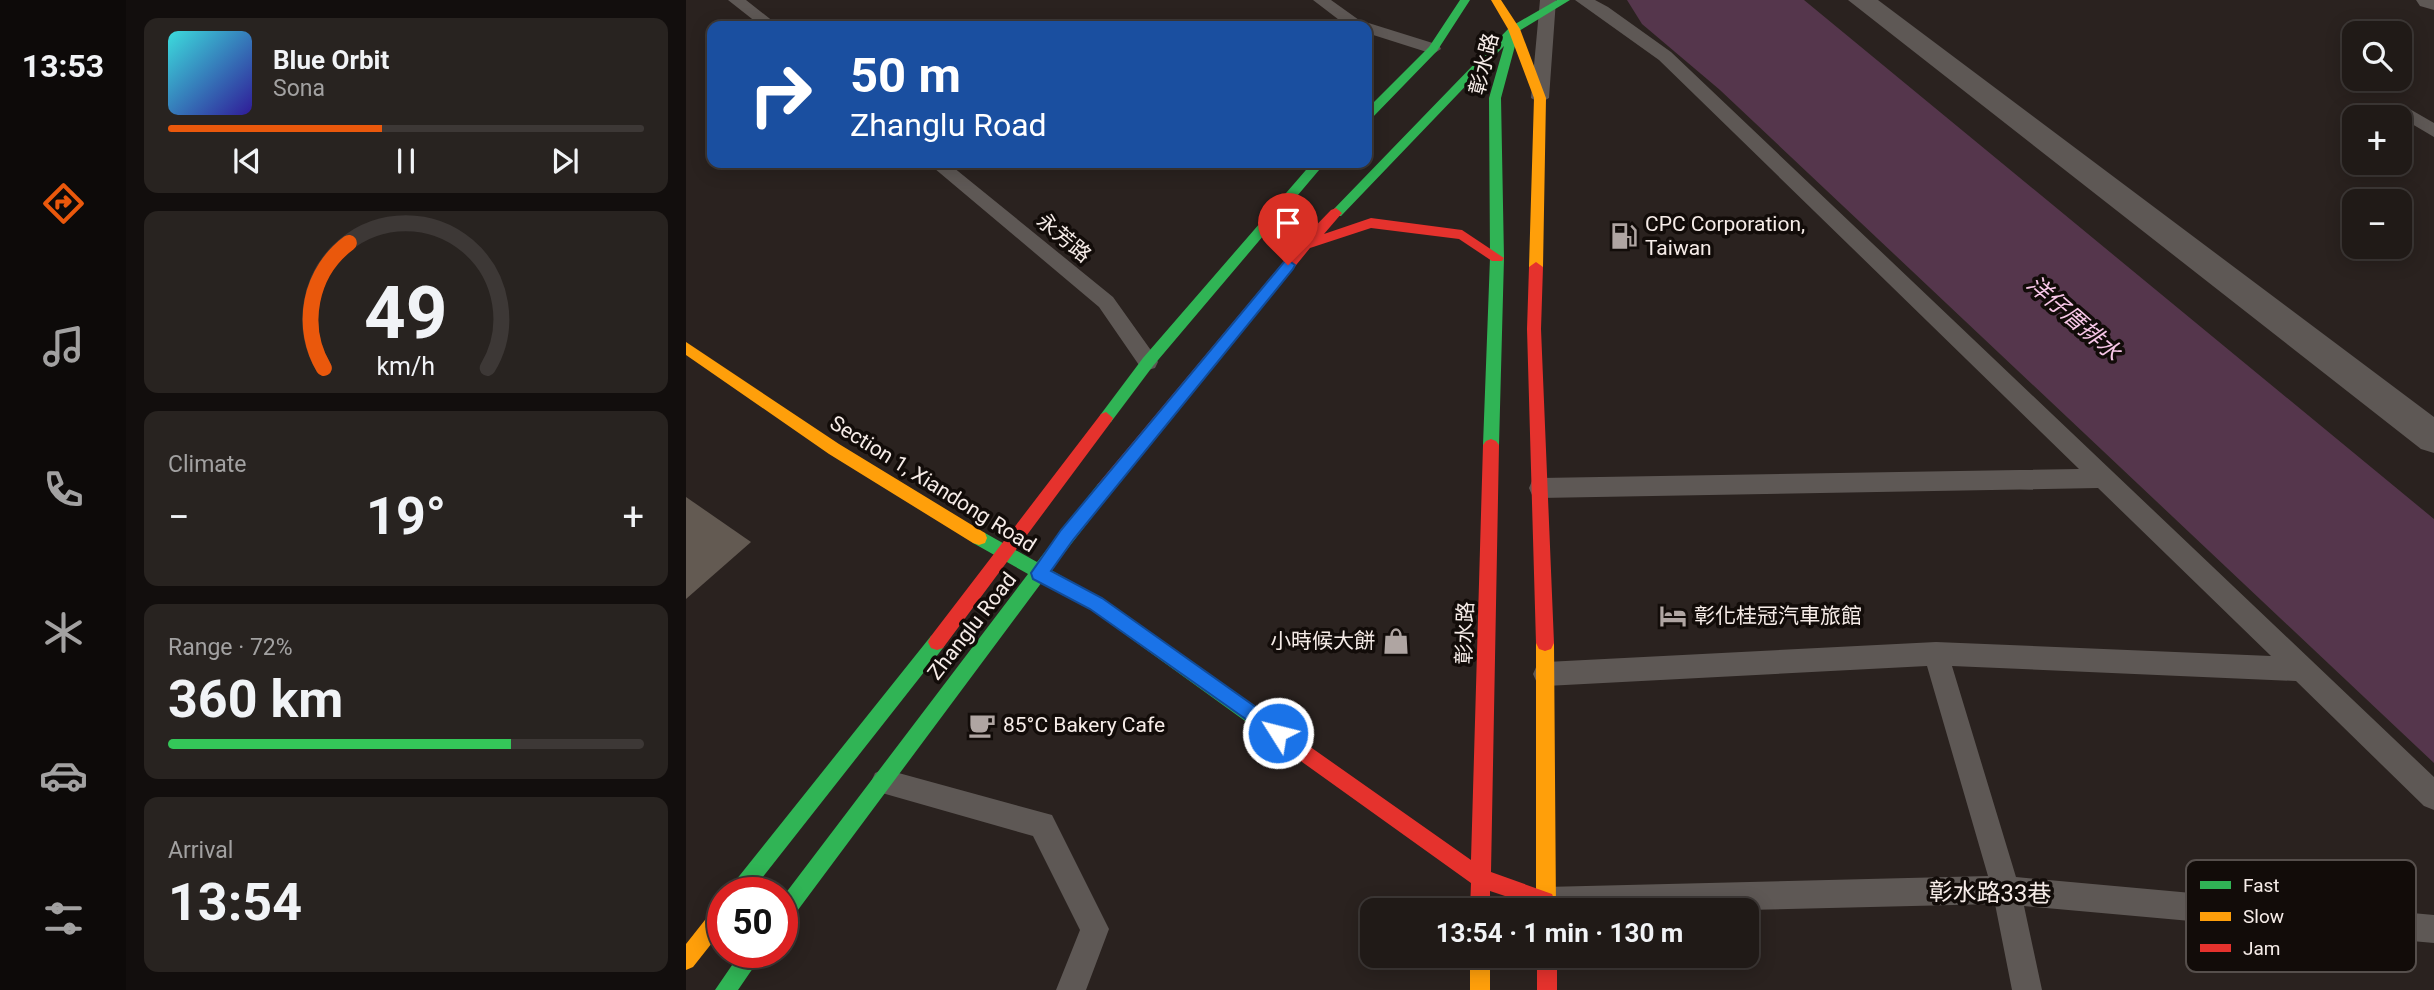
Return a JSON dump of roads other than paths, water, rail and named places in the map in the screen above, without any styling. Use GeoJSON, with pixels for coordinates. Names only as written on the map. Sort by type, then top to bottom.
{"type":"FeatureCollection","features":[{"type":"Feature","properties":{"kind":"main road"},"geometry":{"type":"LineString","coordinates":[[1372,111],[1433,49],[1465,0]]}},
{"type":"Feature","properties":{"kind":"main road"},"geometry":{"type":"LineString","coordinates":[[1496,0],[1514,29]]}},
{"type":"Feature","properties":{"kind":"main road","name":"Zhanglu Road"},"geometry":{"type":"LineString","coordinates":[[798,894],[1067,535],[1306,245],[1514,29],[1548,5],[1565,0]]}},
{"type":"Feature","properties":{"kind":"main road","name":"彰水路"},"geometry":{"type":"LineString","coordinates":[[1514,29],[1540,97],[1534,329],[1546,674],[1546,898]]}},
{"type":"Feature","properties":{"kind":"main road","name":"彰水路"},"geometry":{"type":"LineString","coordinates":[[1480,898],[1497,258],[1495,98],[1514,29]]}},
{"type":"Feature","properties":{"kind":"main road","name":"Zhanglu Road"},"geometry":{"type":"LineString","coordinates":[[752,877],[897,695],[1148,362],[1315,168]]}},
{"type":"Feature","properties":{"kind":"main road"},"geometry":{"type":"LineString","coordinates":[[1306,245],[1371,223],[1462,235],[1497,258]]}},
{"type":"Feature","properties":{"kind":"main road","name":"Section 1, Xiandong Road"},"geometry":{"type":"LineString","coordinates":[[686,348],[834,449],[1005,554],[1096,604],[1480,878],[1529,898]]}},
{"type":"Feature","properties":{"kind":"main road"},"geometry":{"type":"LineString","coordinates":[[686,960],[707,934]]}},
{"type":"Feature","properties":{"kind":"main road"},"geometry":{"type":"LineString","coordinates":[[725,990],[742,968]]}},
{"type":"Feature","properties":{"kind":"main road"},"geometry":{"type":"LineString","coordinates":[[1480,968],[1480,990]]}},
{"type":"Feature","properties":{"kind":"main road"},"geometry":{"type":"LineString","coordinates":[[1546,968],[1547,990]]}},
{"type":"Feature","properties":{"kind":"street"},"geometry":{"type":"LineString","coordinates":[[1861,0],[2434,438]]}},
{"type":"Feature","properties":{"kind":"street"},"geometry":{"type":"LineString","coordinates":[[2429,0],[2434,2]]}},
{"type":"Feature","properties":{"kind":"lane"},"geometry":{"type":"LineString","coordinates":[[736,0],[764,21]]}},
{"type":"Feature","properties":{"kind":"lane"},"geometry":{"type":"LineString","coordinates":[[1321,0],[1350,21]]}},
{"type":"Feature","properties":{"kind":"lane"},"geometry":{"type":"LineString","coordinates":[[1583,0],[1665,56],[1894,273],[2434,796]]}},
{"type":"Feature","properties":{"kind":"lane"},"geometry":{"type":"LineString","coordinates":[[1540,97],[1548,5]]}},
{"type":"Feature","properties":{"kind":"lane"},"geometry":{"type":"LineString","coordinates":[[1372,30],[1433,49]]}},
{"type":"Feature","properties":{"kind":"lane"},"geometry":{"type":"LineString","coordinates":[[2412,117],[2434,131]]}},
{"type":"Feature","properties":{"kind":"lane","name":"永芳路"},"geometry":{"type":"LineString","coordinates":[[943,168],[1106,302],[1148,362]]}},
{"type":"Feature","properties":{"kind":"lane"},"geometry":{"type":"LineString","coordinates":[[1540,488],[2103,478]]}},
{"type":"Feature","properties":{"kind":"lane"},"geometry":{"type":"LineString","coordinates":[[1546,674],[1936,654],[2303,669]]}},
{"type":"Feature","properties":{"kind":"lane"},"geometry":{"type":"LineString","coordinates":[[1936,654],[2006,890],[2026,990]]}},
{"type":"Feature","properties":{"kind":"lane"},"geometry":{"type":"LineString","coordinates":[[884,782],[1042,825],[1095,929],[1070,990]]}},
{"type":"Feature","properties":{"kind":"lane","name":"彰水路33巷"},"geometry":{"type":"LineString","coordinates":[[1759,898],[2006,890],[2186,906]]}},
{"type":"Feature","properties":{"kind":"lane","name":"彰水路33巷"},"geometry":{"type":"LineString","coordinates":[[2416,927],[2434,929]]}},
{"type":"Feature","properties":{"kind":"water","name":"洋仔厝排水"},"geometry":{"type":"Polygon","coordinates":[[[1627,0],[1804,0],[2434,519],[2434,763],[1720,90],[1642,24],[1627,0]]]}},
{"type":"Feature","properties":{"kind":"place","name":"CPC Corporation, Taiwan"},"geometry":{"type":"Point","coordinates":[1624,236]}},
{"type":"Feature","properties":{"kind":"place","name":"彰化桂冠汽車旅館"},"geometry":{"type":"Point","coordinates":[1673,616]}},
{"type":"Feature","properties":{"kind":"place","name":"小時候大餅"},"geometry":{"type":"Point","coordinates":[1396,641]}},
{"type":"Feature","properties":{"kind":"place","name":"85°C Bakery Cafe"},"geometry":{"type":"Point","coordinates":[982,725]}}]}
